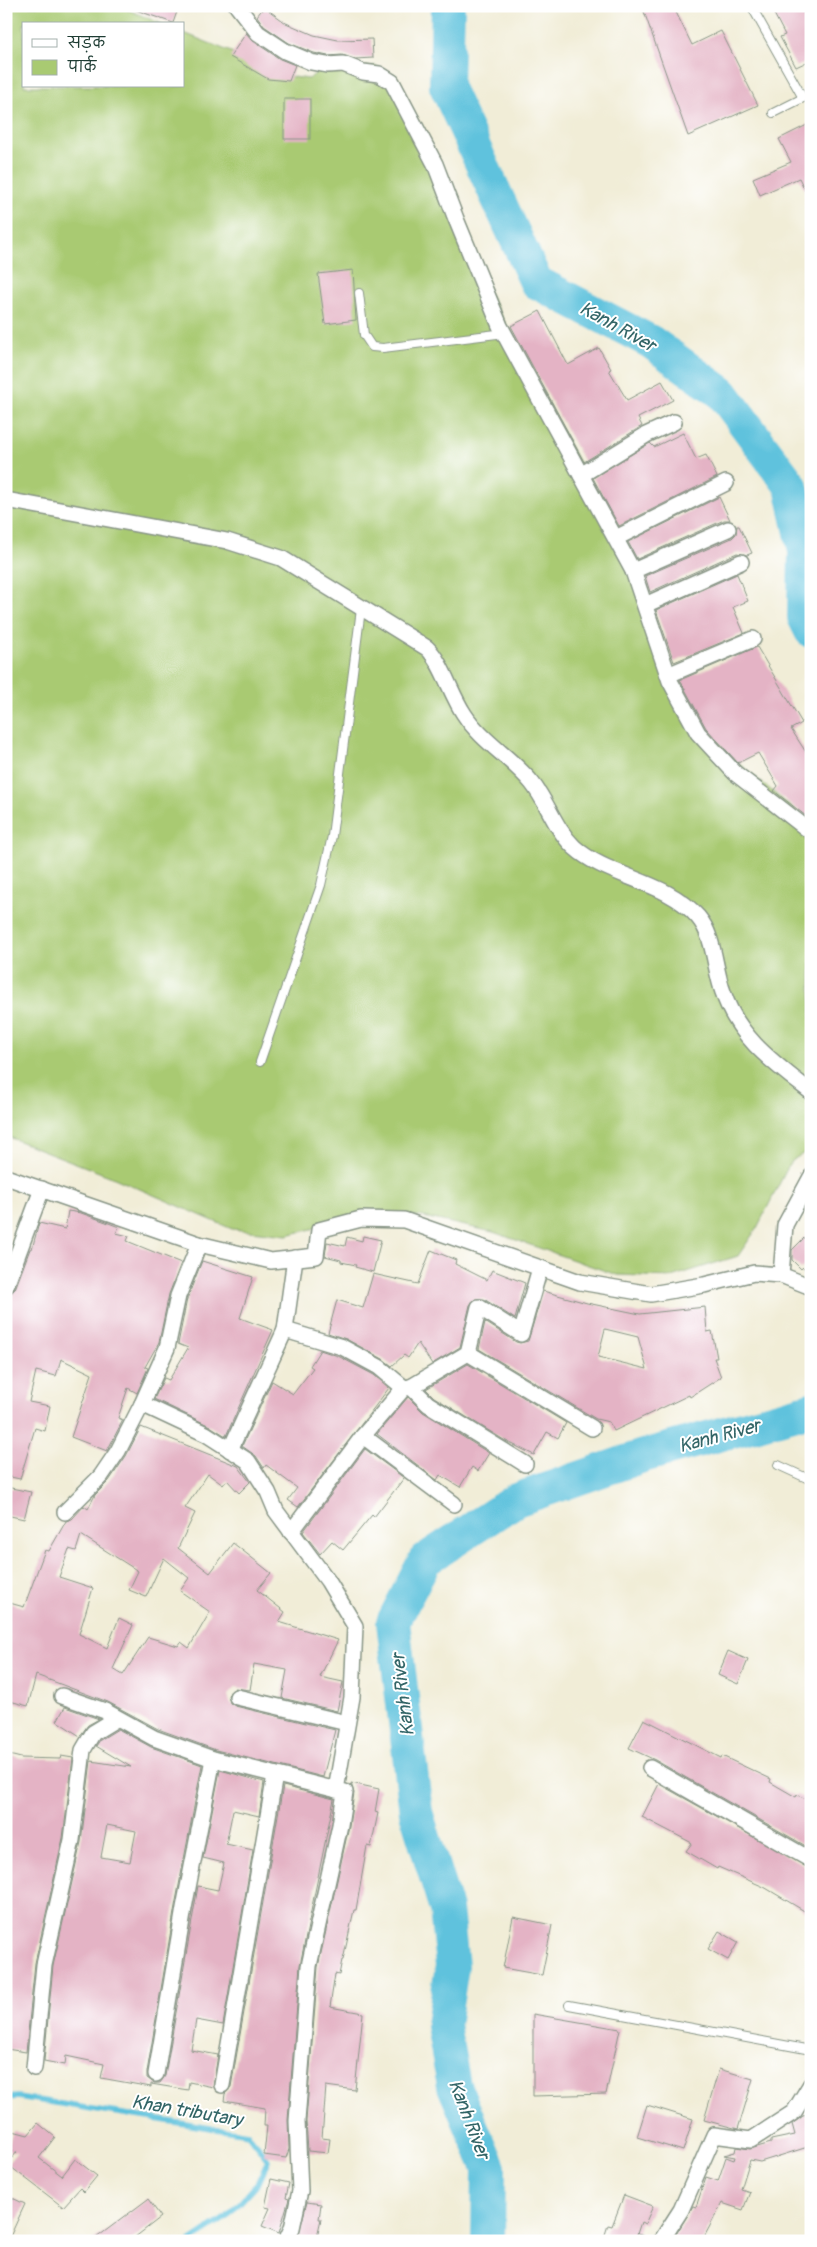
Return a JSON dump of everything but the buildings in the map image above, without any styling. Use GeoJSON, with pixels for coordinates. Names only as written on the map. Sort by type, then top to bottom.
{"type":"FeatureCollection","features":[{"type":"Feature","properties":{"kind":"street"},"geometry":{"type":"LineString","coordinates":[[237,6],[258,33],[285,51],[311,62],[327,65],[343,64],[363,72],[379,74],[392,82],[436,164],[456,219],[500,326],[616,538],[632,571],[668,674],[698,734],[735,773],[811,832]]}},
{"type":"Feature","properties":{"kind":"street"},"geometry":{"type":"LineString","coordinates":[[581,475],[646,435],[674,422]]}},
{"type":"Feature","properties":{"kind":"street"},"geometry":{"type":"LineString","coordinates":[[616,538],[726,483]]}},
{"type":"Feature","properties":{"kind":"street"},"geometry":{"type":"LineString","coordinates":[[6,500],[227,541],[281,558],[433,653],[464,714],[475,729],[532,782],[543,797],[561,831],[573,846],[586,856],[609,868],[636,878],[664,893],[698,917],[713,950],[722,991],[730,1010],[742,1030],[767,1059],[811,1092]]}},
{"type":"Feature","properties":{"kind":"street"},"geometry":{"type":"LineString","coordinates":[[632,571],[728,528]]}},
{"type":"Feature","properties":{"kind":"street"},"geometry":{"type":"LineString","coordinates":[[645,605],[741,562]]}},
{"type":"Feature","properties":{"kind":"street"},"geometry":{"type":"LineString","coordinates":[[668,674],[754,639]]}},
{"type":"Feature","properties":{"kind":"street"},"geometry":{"type":"LineString","coordinates":[[6,1177],[199,1244],[271,1261],[316,1256],[319,1230],[361,1219],[404,1220],[580,1282],[651,1294],[704,1285],[754,1272],[781,1275],[811,1287]]}},
{"type":"Feature","properties":{"kind":"street"},"geometry":{"type":"LineString","coordinates":[[781,1275],[786,1225],[811,1177]]}},
{"type":"Feature","properties":{"kind":"street"},"geometry":{"type":"LineString","coordinates":[[6,1286],[42,1189]]}},
{"type":"Feature","properties":{"kind":"street"},"geometry":{"type":"LineString","coordinates":[[65,1512],[101,1476],[118,1452],[142,1404],[167,1348],[178,1296],[199,1244]]}},
{"type":"Feature","properties":{"kind":"street"},"geometry":{"type":"LineString","coordinates":[[230,1450],[285,1330],[295,1258]]}},
{"type":"Feature","properties":{"kind":"street"},"geometry":{"type":"LineString","coordinates":[[291,1532],[363,1436],[408,1388],[468,1353],[479,1307],[520,1334],[540,1268]]}},
{"type":"Feature","properties":{"kind":"street"},"geometry":{"type":"LineString","coordinates":[[285,1330],[342,1347],[379,1367],[428,1404],[525,1464]]}},
{"type":"Feature","properties":{"kind":"street"},"geometry":{"type":"LineString","coordinates":[[468,1353],[592,1428]]}},
{"type":"Feature","properties":{"kind":"street"},"geometry":{"type":"LineString","coordinates":[[142,1404],[206,1434],[248,1461],[268,1492],[276,1511],[328,1581],[355,1626],[352,1697],[336,1790]]}},
{"type":"Feature","properties":{"kind":"street"},"geometry":{"type":"LineString","coordinates":[[363,1436],[454,1504]]}},
{"type":"Feature","properties":{"kind":"street"},"geometry":{"type":"LineString","coordinates":[[62,1696],[105,1711],[116,1719],[154,1738],[213,1759],[345,1792],[340,1825],[309,1966],[296,2121],[300,2191],[292,2228],[286,2241]]}},
{"type":"Feature","properties":{"kind":"street"},"geometry":{"type":"LineString","coordinates":[[237,1697],[347,1723]]}},
{"type":"Feature","properties":{"kind":"street"},"geometry":{"type":"LineString","coordinates":[[34,2068],[44,1965],[72,1840],[83,1750],[93,1733],[116,1719]]}},
{"type":"Feature","properties":{"kind":"street"},"geometry":{"type":"LineString","coordinates":[[156,2074],[184,1908],[213,1759]]}},
{"type":"Feature","properties":{"kind":"street"},"geometry":{"type":"LineString","coordinates":[[650,1768],[811,1860]]}},
{"type":"Feature","properties":{"kind":"street"},"geometry":{"type":"LineString","coordinates":[[222,2085],[275,1775]]}},
{"type":"Feature","properties":{"kind":"street"},"geometry":{"type":"LineString","coordinates":[[661,2241],[681,2210],[714,2135],[751,2140],[794,2112],[811,2084]]}},
{"type":"Feature","properties":{"kind":"lane"},"geometry":{"type":"LineString","coordinates":[[753,9],[807,96],[773,113]]}},
{"type":"Feature","properties":{"kind":"lane"},"geometry":{"type":"LineString","coordinates":[[359,293],[364,335],[372,347],[383,348],[505,333]]}},
{"type":"Feature","properties":{"kind":"lane"},"geometry":{"type":"LineString","coordinates":[[260,1062],[321,885],[332,836],[361,608]]}},
{"type":"Feature","properties":{"kind":"lane"},"geometry":{"type":"LineString","coordinates":[[778,1465],[811,1480]]}},
{"type":"Feature","properties":{"kind":"lane"},"geometry":{"type":"LineString","coordinates":[[569,2005],[811,2050]]}},
{"type":"Feature","properties":{"kind":"green space"},"geometry":{"type":"Polygon","coordinates":[[[6,6],[119,6],[157,22],[22,22],[22,88],[185,88],[185,33],[293,77],[309,79],[321,68],[376,66],[395,83],[477,270],[616,533],[684,707],[734,759],[811,824],[811,1149],[791,1161],[757,1228],[738,1256],[671,1277],[617,1275],[493,1232],[419,1216],[357,1218],[287,1235],[232,1229],[112,1177],[6,1136],[6,6]]]}},
{"type":"Feature","properties":{"kind":"waterway","name":"Kanh River"},"geometry":{"type":"LineString","coordinates":[[448,6],[446,86],[536,282],[651,342],[722,393],[791,486],[805,551],[804,617],[811,631]]}},
{"type":"Feature","properties":{"kind":"waterway","name":"Kanh River"},"geometry":{"type":"LineString","coordinates":[[488,2241],[489,2168],[454,2086],[443,2025],[452,1966],[446,1909],[416,1812],[393,1622],[425,1560],[516,1500],[643,1456],[811,1409]]}},
{"type":"Feature","properties":{"kind":"waterway","name":"Khan tributary"},"geometry":{"type":"LineString","coordinates":[[6,2098],[18,2097],[248,2134],[268,2160],[257,2184],[227,2217],[191,2241]]}}]}
